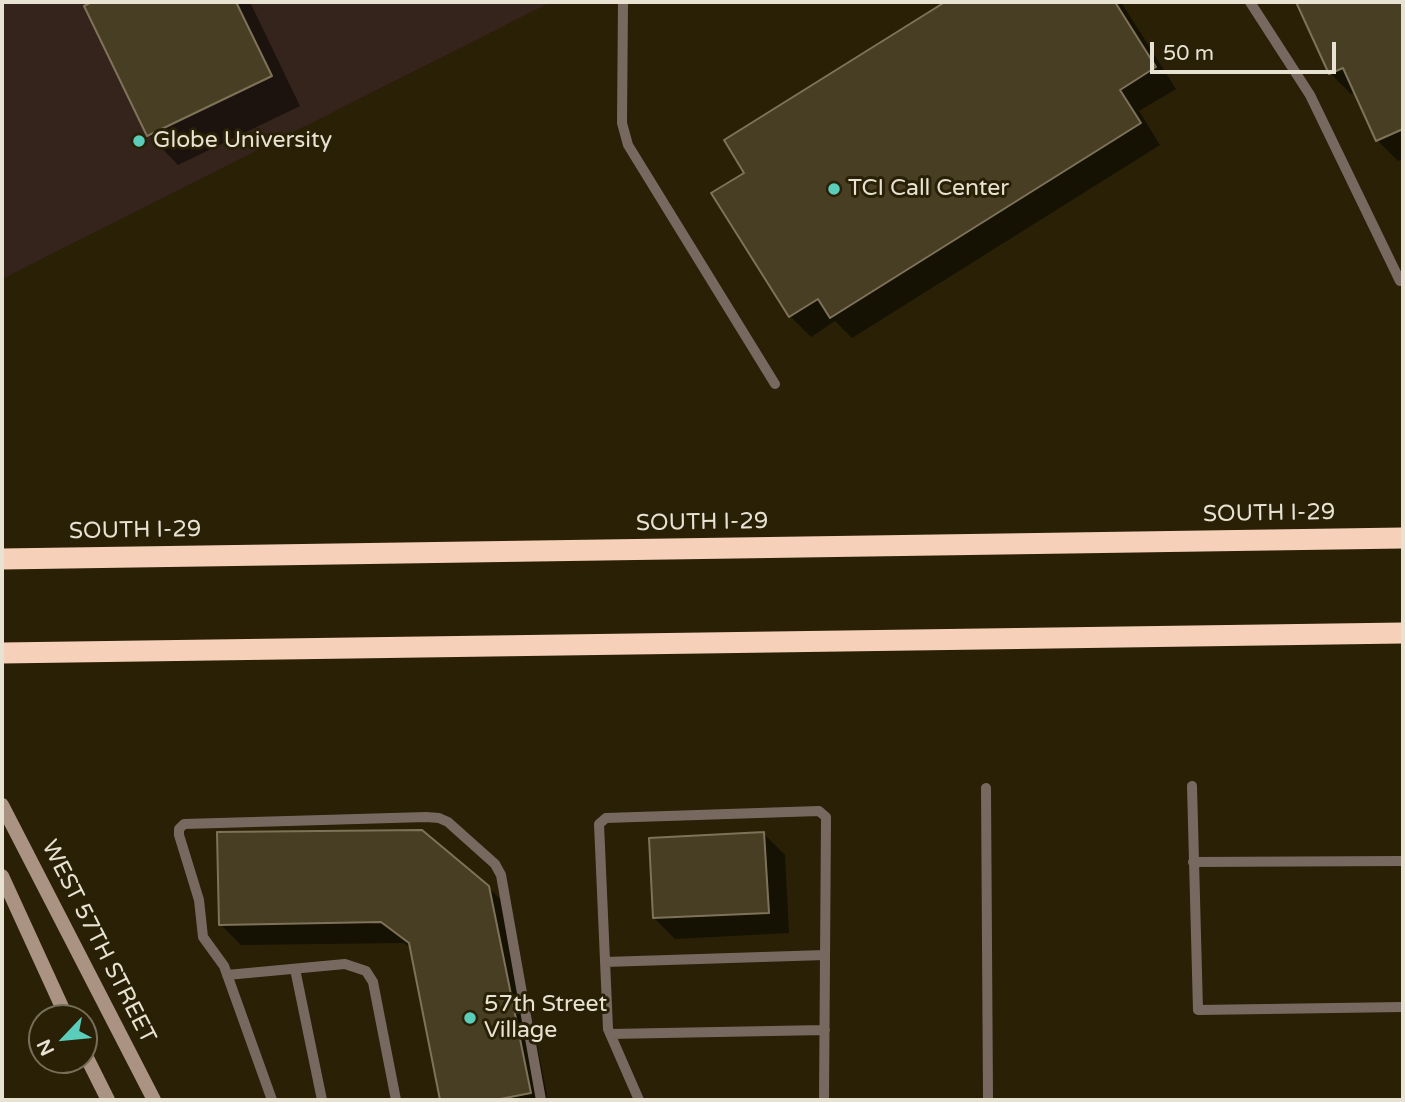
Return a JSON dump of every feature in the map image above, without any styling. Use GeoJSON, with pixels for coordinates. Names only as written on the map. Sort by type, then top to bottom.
{"type":"FeatureCollection","features":[{"type":"Feature","properties":{"kind":"highway","name":"SOUTH I-29"},"geometry":{"type":"LineString","coordinates":[[2,559],[1403,538]]}},
{"type":"Feature","properties":{"kind":"highway"},"geometry":{"type":"LineString","coordinates":[[2,653],[1403,634]]}},
{"type":"Feature","properties":{"kind":"main road","name":"WEST 57TH STREET"},"geometry":{"type":"LineString","coordinates":[[2,805],[154,1100]]}},
{"type":"Feature","properties":{"kind":"main road"},"geometry":{"type":"LineString","coordinates":[[2,876],[61,1004]]}},
{"type":"Feature","properties":{"kind":"main road"},"geometry":{"type":"LineString","coordinates":[[95,1074],[107,1100]]}},
{"type":"Feature","properties":{"kind":"lane"},"geometry":{"type":"LineString","coordinates":[[623,2],[622,123],[628,145],[775,384]]}},
{"type":"Feature","properties":{"kind":"lane"},"geometry":{"type":"LineString","coordinates":[[1250,2],[1310,95],[1401,281]]}},
{"type":"Feature","properties":{"kind":"lane"},"geometry":{"type":"LineString","coordinates":[[1192,786],[1198,1010],[1403,1007]]}},
{"type":"Feature","properties":{"kind":"lane"},"geometry":{"type":"LineString","coordinates":[[986,788],[988,1100]]}},
{"type":"Feature","properties":{"kind":"lane"},"geometry":{"type":"LineString","coordinates":[[639,1100],[610,1034],[599,824],[601,820],[819,811],[826,817],[824,1100]]}},
{"type":"Feature","properties":{"kind":"lane"},"geometry":{"type":"LineString","coordinates":[[272,1100],[224,966],[203,937],[199,900],[179,835],[179,829],[184,824],[439,818],[448,822],[495,864],[501,875],[541,1100]]}},
{"type":"Feature","properties":{"kind":"lane"},"geometry":{"type":"LineString","coordinates":[[1193,862],[1403,860]]}},
{"type":"Feature","properties":{"kind":"lane"},"geometry":{"type":"LineString","coordinates":[[605,962],[825,955]]}},
{"type":"Feature","properties":{"kind":"lane"},"geometry":{"type":"LineString","coordinates":[[227,975],[345,964],[366,971],[371,976],[396,1100]]}},
{"type":"Feature","properties":{"kind":"lane"},"geometry":{"type":"LineString","coordinates":[[295,969],[322,1100]]}},
{"type":"Feature","properties":{"kind":"lane"},"geometry":{"type":"LineString","coordinates":[[610,1034],[825,1030]]}},
{"type":"Feature","properties":{"kind":"shaded area","name":"Globe University"},"geometry":{"type":"Polygon","coordinates":[[[2,2],[551,2],[2,279],[2,2]]]}},
{"type":"Feature","properties":{"kind":"building"},"geometry":{"type":"Polygon","coordinates":[[[92,2],[236,2],[272,76],[147,136],[84,6],[92,2]]]}},
{"type":"Feature","properties":{"kind":"building"},"geometry":{"type":"Polygon","coordinates":[[[945,2],[1115,2],[1156,67],[1120,90],[1141,123],[830,318],[818,299],[789,317],[711,193],[744,173],[724,140],[945,2]]]}},
{"type":"Feature","properties":{"kind":"building"},"geometry":{"type":"Polygon","coordinates":[[[1296,2],[1403,2],[1403,129],[1376,141],[1343,68],[1329,74],[1296,2]]]}},
{"type":"Feature","properties":{"kind":"building","name":"57th Street Village"},"geometry":{"type":"Polygon","coordinates":[[[422,830],[489,886],[531,1093],[495,1100],[440,1100],[409,943],[381,922],[219,925],[217,832],[422,830]]]}},
{"type":"Feature","properties":{"kind":"building"},"geometry":{"type":"Polygon","coordinates":[[[764,832],[769,913],[653,918],[649,838],[764,832]]]}},
{"type":"Feature","properties":{"kind":"place","name":"Globe University"},"geometry":{"type":"Point","coordinates":[139,141]}},
{"type":"Feature","properties":{"kind":"place","name":"TCI Call Center"},"geometry":{"type":"Point","coordinates":[834,189]}},
{"type":"Feature","properties":{"kind":"place","name":"57th Street Village"},"geometry":{"type":"Point","coordinates":[470,1018]}}]}
